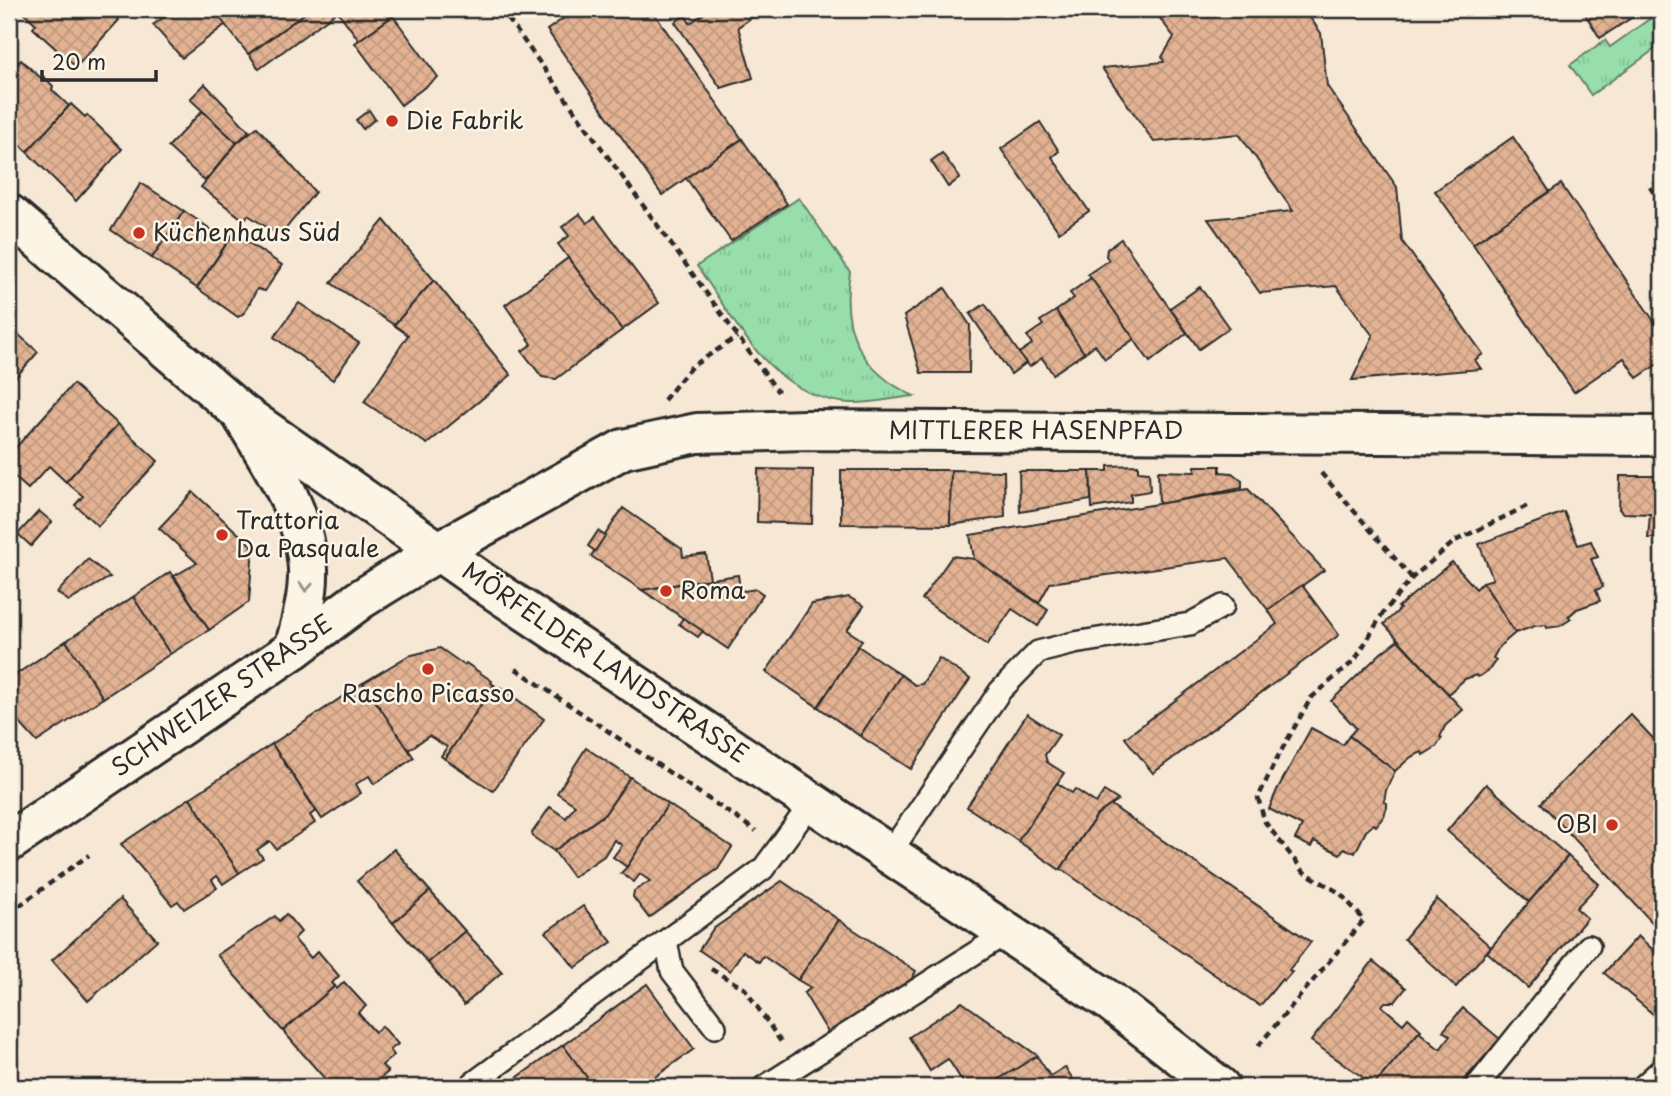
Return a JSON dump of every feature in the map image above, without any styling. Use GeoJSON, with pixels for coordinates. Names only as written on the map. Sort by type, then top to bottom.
{"type":"FeatureCollection","features":[{"type":"Feature","properties":{"kind":"street","name":"MÖRFELDER LANDSTRASSE"},"geometry":{"type":"LineString","coordinates":[[9,214],[240,412],[438,552],[1111,1002],[1204,1083]]}},
{"type":"Feature","properties":{"kind":"street"},"geometry":{"type":"LineString","coordinates":[[240,412],[273,465],[302,531],[308,569],[305,605],[295,649]]}},
{"type":"Feature","properties":{"kind":"street","name":"MITTLERER HASENPFAD"},"geometry":{"type":"LineString","coordinates":[[438,552],[623,449],[697,433],[805,429],[1662,436]]}},
{"type":"Feature","properties":{"kind":"street","name":"SCHWEIZER STRASSE"},"geometry":{"type":"LineString","coordinates":[[9,842],[295,649],[361,599],[438,552]]}},
{"type":"Feature","properties":{"kind":"lane"},"geometry":{"type":"LineString","coordinates":[[890,853],[1000,691],[1038,652],[1074,643],[1190,624],[1223,606]]}},
{"type":"Feature","properties":{"kind":"lane"},"geometry":{"type":"LineString","coordinates":[[472,1084],[763,869],[813,801]]}},
{"type":"Feature","properties":{"kind":"lane"},"geometry":{"type":"LineString","coordinates":[[764,1087],[1008,932]]}},
{"type":"Feature","properties":{"kind":"lane"},"geometry":{"type":"LineString","coordinates":[[666,941],[672,971],[715,1027]]}},
{"type":"Feature","properties":{"kind":"lane"},"geometry":{"type":"LineString","coordinates":[[1476,1087],[1589,946]]}},
{"type":"Feature","properties":{"kind":"lane"},"geometry":{"type":"LineString","coordinates":[[1642,1087],[1662,1069]]}},
{"type":"Feature","properties":{"kind":"path"},"geometry":{"type":"LineString","coordinates":[[501,9],[805,429]]}},
{"type":"Feature","properties":{"kind":"path"},"geometry":{"type":"LineString","coordinates":[[1650,187],[1662,206]]}},
{"type":"Feature","properties":{"kind":"path"},"geometry":{"type":"LineString","coordinates":[[691,367],[737,337]]}},
{"type":"Feature","properties":{"kind":"path"},"geometry":{"type":"LineString","coordinates":[[1318,433],[1320,471],[1412,578]]}},
{"type":"Feature","properties":{"kind":"path"},"geometry":{"type":"LineString","coordinates":[[1258,1046],[1364,920],[1340,892],[1304,872],[1265,822],[1258,798],[1276,760],[1311,698],[1356,660],[1383,613],[1412,578],[1455,541],[1531,504]]}},
{"type":"Feature","properties":{"kind":"path"},"geometry":{"type":"LineString","coordinates":[[516,669],[780,847]]}},
{"type":"Feature","properties":{"kind":"path"},"geometry":{"type":"LineString","coordinates":[[9,913],[89,855]]}},
{"type":"Feature","properties":{"kind":"path"},"geometry":{"type":"LineString","coordinates":[[666,941],[745,989],[798,1066]]}},
{"type":"Feature","properties":{"kind":"green space"},"geometry":{"type":"Polygon","coordinates":[[[1658,13],[1662,19],[1662,44],[1591,95],[1570,65],[1605,40],[1610,47],[1658,13]]]}},
{"type":"Feature","properties":{"kind":"green space"},"geometry":{"type":"Polygon","coordinates":[[[799,198],[850,272],[848,312],[858,346],[880,375],[914,396],[850,403],[823,398],[799,388],[759,354],[697,266],[799,198]]]}},
{"type":"Feature","properties":{"kind":"building"},"geometry":{"type":"Polygon","coordinates":[[[27,9],[106,9],[119,20],[76,67],[33,28],[36,24],[24,13],[27,9]]]}},
{"type":"Feature","properties":{"kind":"building"},"geometry":{"type":"Polygon","coordinates":[[[175,9],[213,9],[226,24],[182,58],[153,25],[175,9]]]}},
{"type":"Feature","properties":{"kind":"building"},"geometry":{"type":"Polygon","coordinates":[[[213,9],[311,9],[248,54],[213,9]]]}},
{"type":"Feature","properties":{"kind":"building"},"geometry":{"type":"Polygon","coordinates":[[[311,9],[338,11],[259,69],[249,54],[311,9]]]}},
{"type":"Feature","properties":{"kind":"building"},"geometry":{"type":"Polygon","coordinates":[[[336,9],[388,9],[393,16],[359,40],[336,9]]]}},
{"type":"Feature","properties":{"kind":"building"},"geometry":{"type":"Polygon","coordinates":[[[577,9],[651,9],[742,139],[662,195],[547,30],[577,9]]]}},
{"type":"Feature","properties":{"kind":"building"},"geometry":{"type":"Polygon","coordinates":[[[711,9],[758,9],[764,16],[760,12],[738,27],[753,78],[721,88],[675,22],[685,15],[690,23],[711,9]]]}},
{"type":"Feature","properties":{"kind":"building"},"geometry":{"type":"Polygon","coordinates":[[[1153,9],[1304,9],[1321,33],[1327,86],[1397,187],[1402,241],[1483,354],[1475,360],[1481,369],[1352,380],[1373,336],[1336,286],[1260,293],[1208,219],[1293,211],[1239,134],[1154,142],[1102,68],[1164,62],[1162,57],[1174,37],[1153,9]]]}},
{"type":"Feature","properties":{"kind":"building"},"geometry":{"type":"Polygon","coordinates":[[[1582,9],[1645,9],[1600,38],[1582,9]]]}},
{"type":"Feature","properties":{"kind":"building"},"geometry":{"type":"Polygon","coordinates":[[[393,16],[438,77],[401,105],[355,43],[393,16]]]}},
{"type":"Feature","properties":{"kind":"building"},"geometry":{"type":"Polygon","coordinates":[[[21,60],[41,78],[44,77],[53,86],[52,90],[69,106],[27,152],[9,135],[9,73],[21,60]]]}},
{"type":"Feature","properties":{"kind":"building"},"geometry":{"type":"Polygon","coordinates":[[[205,84],[249,131],[237,143],[190,99],[205,84]]]}},
{"type":"Feature","properties":{"kind":"building"},"geometry":{"type":"Polygon","coordinates":[[[71,104],[85,117],[87,115],[122,149],[76,201],[27,152],[71,104]]]}},
{"type":"Feature","properties":{"kind":"building"},"geometry":{"type":"Polygon","coordinates":[[[369,110],[375,119],[363,129],[356,120],[369,110]]]}},
{"type":"Feature","properties":{"kind":"building"},"geometry":{"type":"Polygon","coordinates":[[[202,111],[237,143],[205,181],[168,147],[202,111]]]}},
{"type":"Feature","properties":{"kind":"building"},"geometry":{"type":"Polygon","coordinates":[[[1040,122],[1059,151],[1052,157],[1089,211],[1059,232],[1001,149],[1040,122]]]}},
{"type":"Feature","properties":{"kind":"building"},"geometry":{"type":"Polygon","coordinates":[[[257,127],[315,192],[280,236],[248,215],[244,220],[201,187],[237,143],[257,127]]]}},
{"type":"Feature","properties":{"kind":"building"},"geometry":{"type":"Polygon","coordinates":[[[1513,137],[1550,192],[1473,244],[1435,191],[1513,137]]]}},
{"type":"Feature","properties":{"kind":"building"},"geometry":{"type":"Polygon","coordinates":[[[742,139],[787,204],[731,241],[686,178],[742,139]]]}},
{"type":"Feature","properties":{"kind":"building"},"geometry":{"type":"Polygon","coordinates":[[[942,153],[960,178],[948,187],[931,161],[942,153]]]}},
{"type":"Feature","properties":{"kind":"building"},"geometry":{"type":"Polygon","coordinates":[[[141,183],[184,211],[152,258],[111,230],[141,183]]]}},
{"type":"Feature","properties":{"kind":"building"},"geometry":{"type":"Polygon","coordinates":[[[1561,184],[1662,333],[1662,361],[1637,378],[1624,358],[1574,392],[1473,244],[1561,184]]]}},
{"type":"Feature","properties":{"kind":"building"},"geometry":{"type":"Polygon","coordinates":[[[184,211],[228,241],[197,288],[152,258],[184,211]]]}},
{"type":"Feature","properties":{"kind":"building"},"geometry":{"type":"Polygon","coordinates":[[[580,214],[587,223],[595,217],[659,303],[622,330],[558,244],[569,236],[562,227],[580,214]]]}},
{"type":"Feature","properties":{"kind":"building"},"geometry":{"type":"Polygon","coordinates":[[[384,220],[434,280],[394,325],[331,283],[384,220]]]}},
{"type":"Feature","properties":{"kind":"building"},"geometry":{"type":"Polygon","coordinates":[[[234,233],[282,265],[265,291],[257,289],[245,312],[238,317],[197,288],[234,233]]]}},
{"type":"Feature","properties":{"kind":"building"},"geometry":{"type":"Polygon","coordinates":[[[1121,239],[1187,333],[1150,362],[1088,274],[1109,260],[1106,256],[1107,249],[1121,239]]]}},
{"type":"Feature","properties":{"kind":"building"},"geometry":{"type":"Polygon","coordinates":[[[568,258],[622,330],[556,379],[542,377],[522,351],[532,344],[505,305],[568,258]]]}},
{"type":"Feature","properties":{"kind":"building"},"geometry":{"type":"Polygon","coordinates":[[[1091,278],[1134,339],[1105,359],[1095,345],[1084,353],[1056,311],[1074,298],[1070,293],[1091,278]]]}},
{"type":"Feature","properties":{"kind":"building"},"geometry":{"type":"Polygon","coordinates":[[[434,280],[511,375],[427,444],[364,402],[408,335],[394,325],[434,280]]]}},
{"type":"Feature","properties":{"kind":"building"},"geometry":{"type":"Polygon","coordinates":[[[1200,287],[1229,328],[1199,349],[1170,308],[1200,287]]]}},
{"type":"Feature","properties":{"kind":"building"},"geometry":{"type":"Polygon","coordinates":[[[945,288],[970,325],[969,373],[921,373],[904,316],[945,288]]]}},
{"type":"Feature","properties":{"kind":"building"},"geometry":{"type":"Polygon","coordinates":[[[299,303],[359,343],[333,380],[274,337],[299,303]]]}},
{"type":"Feature","properties":{"kind":"building"},"geometry":{"type":"Polygon","coordinates":[[[985,304],[1026,363],[1011,374],[970,314],[985,304]]]}},
{"type":"Feature","properties":{"kind":"building"},"geometry":{"type":"Polygon","coordinates":[[[1056,311],[1084,353],[1053,374],[1042,358],[1029,367],[1019,353],[1032,344],[1027,336],[1043,325],[1040,321],[1056,311]]]}},
{"type":"Feature","properties":{"kind":"building"},"geometry":{"type":"Polygon","coordinates":[[[9,326],[38,352],[9,385],[9,326]]]}},
{"type":"Feature","properties":{"kind":"building"},"geometry":{"type":"Polygon","coordinates":[[[73,384],[118,424],[66,482],[49,466],[28,489],[9,472],[9,455],[73,384]]]}},
{"type":"Feature","properties":{"kind":"building"},"geometry":{"type":"Polygon","coordinates":[[[118,424],[158,461],[98,526],[75,505],[83,496],[66,482],[118,424]]]}},
{"type":"Feature","properties":{"kind":"building"},"geometry":{"type":"Polygon","coordinates":[[[1138,465],[1138,471],[1149,472],[1150,491],[1131,494],[1131,502],[1092,508],[1090,471],[1108,471],[1108,466],[1138,465]]]}},
{"type":"Feature","properties":{"kind":"building"},"geometry":{"type":"Polygon","coordinates":[[[1195,466],[1220,466],[1220,472],[1232,473],[1242,481],[1242,488],[1159,504],[1158,471],[1195,472],[1195,466]]]}},
{"type":"Feature","properties":{"kind":"building"},"geometry":{"type":"Polygon","coordinates":[[[758,469],[813,470],[812,524],[757,522],[758,469]]]}},
{"type":"Feature","properties":{"kind":"building"},"geometry":{"type":"Polygon","coordinates":[[[841,470],[951,470],[950,525],[841,524],[841,470]]]}},
{"type":"Feature","properties":{"kind":"building"},"geometry":{"type":"Polygon","coordinates":[[[951,470],[1004,471],[1005,517],[950,525],[951,470]]]}},
{"type":"Feature","properties":{"kind":"building"},"geometry":{"type":"Polygon","coordinates":[[[1019,471],[1090,471],[1091,500],[1020,512],[1019,471]]]}},
{"type":"Feature","properties":{"kind":"building"},"geometry":{"type":"Polygon","coordinates":[[[1620,476],[1662,476],[1662,539],[1648,538],[1650,514],[1623,513],[1619,509],[1620,476]]]}},
{"type":"Feature","properties":{"kind":"building"},"geometry":{"type":"Polygon","coordinates":[[[1248,489],[1324,570],[1268,610],[1228,558],[1050,583],[1039,603],[974,559],[970,535],[1248,489]]]}},
{"type":"Feature","properties":{"kind":"building"},"geometry":{"type":"Polygon","coordinates":[[[193,492],[253,547],[249,602],[209,630],[174,576],[197,563],[159,528],[193,492]]]}},
{"type":"Feature","properties":{"kind":"building"},"geometry":{"type":"Polygon","coordinates":[[[623,508],[682,549],[683,557],[706,554],[710,579],[642,590],[591,556],[623,508]]]}},
{"type":"Feature","properties":{"kind":"building"},"geometry":{"type":"Polygon","coordinates":[[[39,511],[52,522],[31,546],[18,534],[39,511]]]}},
{"type":"Feature","properties":{"kind":"building"},"geometry":{"type":"Polygon","coordinates":[[[1564,512],[1578,545],[1591,541],[1598,557],[1591,559],[1603,587],[1596,590],[1600,601],[1577,609],[1568,617],[1571,619],[1560,626],[1535,626],[1515,633],[1483,582],[1493,579],[1479,544],[1564,512]]]}},
{"type":"Feature","properties":{"kind":"building"},"geometry":{"type":"Polygon","coordinates":[[[598,531],[605,536],[595,551],[588,546],[598,531]]]}},
{"type":"Feature","properties":{"kind":"building"},"geometry":{"type":"Polygon","coordinates":[[[952,556],[974,559],[1048,610],[1038,626],[1012,609],[987,645],[922,599],[952,556]]]}},
{"type":"Feature","properties":{"kind":"building"},"geometry":{"type":"Polygon","coordinates":[[[88,559],[110,577],[69,601],[57,593],[88,559]]]}},
{"type":"Feature","properties":{"kind":"building"},"geometry":{"type":"Polygon","coordinates":[[[1452,562],[1476,589],[1483,582],[1515,633],[1499,647],[1493,658],[1496,660],[1489,670],[1480,676],[1465,679],[1448,694],[1384,624],[1400,609],[1398,607],[1452,562]]]}},
{"type":"Feature","properties":{"kind":"building"},"geometry":{"type":"Polygon","coordinates":[[[170,572],[209,630],[170,654],[133,597],[170,572]]]}},
{"type":"Feature","properties":{"kind":"building"},"geometry":{"type":"Polygon","coordinates":[[[738,575],[740,588],[744,591],[756,589],[763,594],[728,649],[642,590],[738,575]]]}},
{"type":"Feature","properties":{"kind":"building"},"geometry":{"type":"Polygon","coordinates":[[[1302,585],[1339,635],[1153,773],[1125,738],[1277,624],[1268,610],[1302,585]]]}},
{"type":"Feature","properties":{"kind":"building"},"geometry":{"type":"Polygon","coordinates":[[[133,597],[170,654],[103,698],[66,641],[133,597]]]}},
{"type":"Feature","properties":{"kind":"building"},"geometry":{"type":"Polygon","coordinates":[[[849,597],[864,606],[847,630],[862,640],[818,707],[766,672],[812,604],[849,597]]]}},
{"type":"Feature","properties":{"kind":"building"},"geometry":{"type":"Polygon","coordinates":[[[683,618],[703,631],[698,637],[679,624],[683,618]]]}},
{"type":"Feature","properties":{"kind":"building"},"geometry":{"type":"Polygon","coordinates":[[[1398,640],[1463,710],[1445,726],[1436,747],[1423,755],[1422,752],[1411,757],[1395,771],[1349,736],[1356,728],[1331,701],[1398,640]]]}},
{"type":"Feature","properties":{"kind":"building"},"geometry":{"type":"Polygon","coordinates":[[[66,641],[103,698],[37,742],[9,711],[9,679],[66,641]]]}},
{"type":"Feature","properties":{"kind":"building"},"geometry":{"type":"Polygon","coordinates":[[[858,646],[901,675],[860,736],[818,707],[858,646]]]}},
{"type":"Feature","properties":{"kind":"building"},"geometry":{"type":"Polygon","coordinates":[[[440,648],[464,665],[466,663],[494,685],[445,759],[441,756],[447,747],[429,736],[408,750],[363,683],[408,656],[440,648]]]}},
{"type":"Feature","properties":{"kind":"building"},"geometry":{"type":"Polygon","coordinates":[[[939,658],[970,679],[911,769],[860,736],[901,675],[915,685],[922,684],[939,658]]]}},
{"type":"Feature","properties":{"kind":"building"},"geometry":{"type":"Polygon","coordinates":[[[363,683],[414,758],[374,784],[369,776],[356,784],[361,793],[322,819],[272,744],[363,683]]]}},
{"type":"Feature","properties":{"kind":"building"},"geometry":{"type":"Polygon","coordinates":[[[494,685],[544,719],[493,791],[445,759],[494,685]]]}},
{"type":"Feature","properties":{"kind":"building"},"geometry":{"type":"Polygon","coordinates":[[[1027,714],[1059,735],[1045,755],[1047,762],[1064,773],[1018,841],[967,807],[1027,714]]]}},
{"type":"Feature","properties":{"kind":"building","name":"OBI"},"geometry":{"type":"Polygon","coordinates":[[[1630,714],[1662,748],[1662,933],[1541,803],[1630,714]]]}},
{"type":"Feature","properties":{"kind":"building"},"geometry":{"type":"Polygon","coordinates":[[[1311,728],[1343,745],[1349,736],[1395,771],[1386,790],[1384,802],[1387,807],[1384,816],[1376,826],[1374,824],[1366,831],[1355,853],[1344,848],[1340,854],[1314,841],[1311,847],[1295,839],[1302,826],[1269,809],[1311,728]]]}},
{"type":"Feature","properties":{"kind":"building"},"geometry":{"type":"Polygon","coordinates":[[[272,744],[316,811],[310,815],[315,823],[276,849],[270,841],[257,850],[263,858],[239,873],[190,798],[272,744]]]}},
{"type":"Feature","properties":{"kind":"building"},"geometry":{"type":"Polygon","coordinates":[[[586,748],[630,777],[605,814],[554,851],[533,837],[532,833],[550,807],[566,818],[575,805],[557,793],[586,748]]]}},
{"type":"Feature","properties":{"kind":"building"},"geometry":{"type":"Polygon","coordinates":[[[630,777],[668,804],[627,867],[613,857],[622,845],[614,840],[604,856],[573,877],[554,851],[605,814],[630,777]]]}},
{"type":"Feature","properties":{"kind":"building"},"geometry":{"type":"Polygon","coordinates":[[[1057,783],[1072,793],[1075,789],[1096,803],[1104,791],[1118,800],[1097,815],[1060,870],[1018,841],[1057,783]]]}},
{"type":"Feature","properties":{"kind":"building"},"geometry":{"type":"Polygon","coordinates":[[[1486,784],[1568,856],[1529,902],[1447,831],[1486,784]]]}},
{"type":"Feature","properties":{"kind":"building"},"geometry":{"type":"Polygon","coordinates":[[[190,798],[239,873],[223,884],[217,876],[212,880],[217,888],[184,909],[178,901],[172,905],[121,844],[190,798]]]}},
{"type":"Feature","properties":{"kind":"building"},"geometry":{"type":"Polygon","coordinates":[[[668,804],[732,847],[718,869],[649,918],[633,897],[634,891],[650,881],[640,874],[634,882],[621,873],[668,804]]]}},
{"type":"Feature","properties":{"kind":"building"},"geometry":{"type":"Polygon","coordinates":[[[1111,805],[1311,942],[1289,970],[1292,972],[1284,981],[1282,979],[1260,1006],[1061,869],[1097,815],[1111,805]]]}},
{"type":"Feature","properties":{"kind":"building"},"geometry":{"type":"Polygon","coordinates":[[[394,849],[430,891],[393,923],[357,881],[394,849]]]}},
{"type":"Feature","properties":{"kind":"building"},"geometry":{"type":"Polygon","coordinates":[[[1568,856],[1599,884],[1576,908],[1587,918],[1528,988],[1487,952],[1568,856]]]}},
{"type":"Feature","properties":{"kind":"building"},"geometry":{"type":"Polygon","coordinates":[[[782,881],[839,920],[798,980],[763,956],[759,962],[743,951],[730,971],[699,950],[713,929],[782,881]]]}},
{"type":"Feature","properties":{"kind":"building"},"geometry":{"type":"Polygon","coordinates":[[[430,891],[465,931],[428,963],[393,923],[430,891]]]}},
{"type":"Feature","properties":{"kind":"building"},"geometry":{"type":"Polygon","coordinates":[[[120,899],[157,940],[88,1001],[52,960],[120,899]]]}},
{"type":"Feature","properties":{"kind":"building"},"geometry":{"type":"Polygon","coordinates":[[[1437,899],[1491,947],[1456,987],[1404,939],[1437,899]]]}},
{"type":"Feature","properties":{"kind":"building"},"geometry":{"type":"Polygon","coordinates":[[[583,906],[612,942],[575,968],[546,932],[583,906]]]}},
{"type":"Feature","properties":{"kind":"building"},"geometry":{"type":"Polygon","coordinates":[[[286,914],[301,932],[294,939],[311,958],[318,951],[339,976],[332,983],[335,986],[283,1031],[217,955],[275,916],[279,921],[286,914]]]}},
{"type":"Feature","properties":{"kind":"building"},"geometry":{"type":"Polygon","coordinates":[[[839,920],[916,971],[909,984],[829,1034],[804,993],[811,988],[798,980],[839,920]]]}},
{"type":"Feature","properties":{"kind":"building"},"geometry":{"type":"Polygon","coordinates":[[[465,931],[502,972],[464,1005],[428,963],[465,931]]]}},
{"type":"Feature","properties":{"kind":"building"},"geometry":{"type":"Polygon","coordinates":[[[1638,936],[1662,958],[1662,1003],[1653,1014],[1604,973],[1638,936]]]}},
{"type":"Feature","properties":{"kind":"building"},"geometry":{"type":"Polygon","coordinates":[[[1373,961],[1406,988],[1395,1002],[1385,1002],[1382,1006],[1403,1024],[1408,1018],[1421,1030],[1374,1085],[1311,1041],[1373,961]]]}},
{"type":"Feature","properties":{"kind":"building"},"geometry":{"type":"Polygon","coordinates":[[[344,982],[366,1006],[358,1013],[375,1032],[382,1026],[398,1044],[390,1050],[394,1055],[382,1065],[388,1072],[370,1087],[332,1087],[283,1031],[335,986],[337,989],[344,982]]]}},
{"type":"Feature","properties":{"kind":"building"},"geometry":{"type":"Polygon","coordinates":[[[647,984],[694,1049],[641,1087],[594,1087],[563,1045],[647,984]]]}},
{"type":"Feature","properties":{"kind":"building"},"geometry":{"type":"Polygon","coordinates":[[[962,1002],[1038,1056],[986,1087],[966,1087],[948,1059],[930,1071],[909,1037],[962,1002]]]}},
{"type":"Feature","properties":{"kind":"building"},"geometry":{"type":"Polygon","coordinates":[[[1463,1008],[1500,1039],[1458,1087],[1374,1085],[1419,1032],[1441,1048],[1450,1036],[1443,1031],[1463,1008]]]}},
{"type":"Feature","properties":{"kind":"building"},"geometry":{"type":"Polygon","coordinates":[[[563,1045],[594,1087],[504,1087],[563,1045]]]}},
{"type":"Feature","properties":{"kind":"building"},"geometry":{"type":"Polygon","coordinates":[[[1037,1056],[1050,1076],[1065,1067],[1078,1087],[986,1087],[1037,1056]]]}},
{"type":"Feature","properties":{"kind":"railway"},"geometry":{"type":"LineString","coordinates":[[9,1074],[20,1087]]}},
{"type":"Feature","properties":{"kind":"place","name":"Die Fabrik"},"geometry":{"type":"Point","coordinates":[392,121]}},
{"type":"Feature","properties":{"kind":"place","name":"Küchenhaus Süd"},"geometry":{"type":"Point","coordinates":[139,233]}},
{"type":"Feature","properties":{"kind":"place","name":"Trattoria Da Pasquale"},"geometry":{"type":"Point","coordinates":[222,535]}},
{"type":"Feature","properties":{"kind":"place","name":"Roma"},"geometry":{"type":"Point","coordinates":[666,591]}},
{"type":"Feature","properties":{"kind":"place","name":"Rascho Picasso"},"geometry":{"type":"Point","coordinates":[428,669]}},
{"type":"Feature","properties":{"kind":"place","name":"OBI"},"geometry":{"type":"Point","coordinates":[1612,825]}}]}
